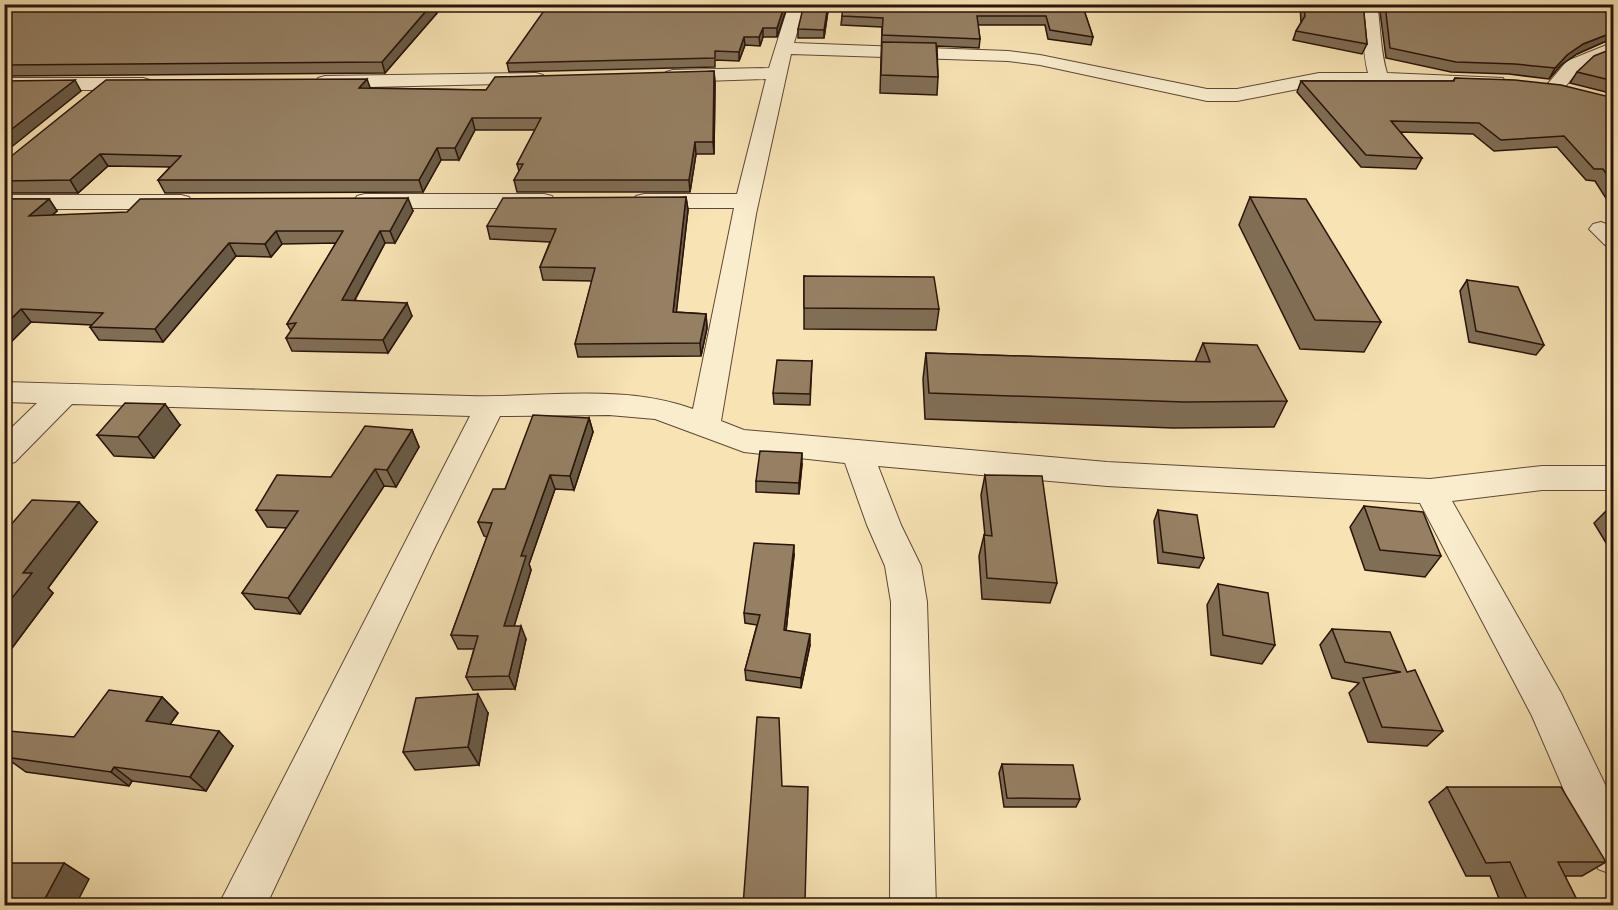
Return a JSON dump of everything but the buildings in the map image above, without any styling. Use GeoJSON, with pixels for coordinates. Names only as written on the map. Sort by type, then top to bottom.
{"type":"FeatureCollection","features":[{"type":"Feature","properties":{"kind":"street"},"geometry":{"type":"LineString","coordinates":[[705,426],[746,201],[796,4]]}},
{"type":"Feature","properties":{"kind":"street"},"geometry":{"type":"LineString","coordinates":[[1369,4],[1372,54],[1379,78]]}},
{"type":"Feature","properties":{"kind":"street"},"geometry":{"type":"LineString","coordinates":[[1532,85],[1563,90],[1566,70],[1579,59],[1614,47]]}},
{"type":"Feature","properties":{"kind":"street"},"geometry":{"type":"LineString","coordinates":[[783,48],[1008,56],[1050,62],[1208,95],[1237,95],[1319,79],[1379,78],[1509,82]]}},
{"type":"Feature","properties":{"kind":"street"},"geometry":{"type":"LineString","coordinates":[[660,76],[777,73]]}},
{"type":"Feature","properties":{"kind":"street"},"geometry":{"type":"LineString","coordinates":[[307,82],[554,79]]}},
{"type":"Feature","properties":{"kind":"street"},"geometry":{"type":"LineString","coordinates":[[4,84],[165,84]]}},
{"type":"Feature","properties":{"kind":"street"},"geometry":{"type":"LineString","coordinates":[[78,107],[106,84]]}},
{"type":"Feature","properties":{"kind":"street"},"geometry":{"type":"LineString","coordinates":[[339,201],[567,201]]}},
{"type":"Feature","properties":{"kind":"street"},"geometry":{"type":"LineString","coordinates":[[627,201],[746,201]]}},
{"type":"Feature","properties":{"kind":"street"},"geometry":{"type":"LineString","coordinates":[[4,202],[208,202]]}},
{"type":"Feature","properties":{"kind":"street"},"geometry":{"type":"LineString","coordinates":[[4,392],[490,407],[617,406],[655,409],[685,417],[726,436],[744,441],[1107,474],[1430,491],[1542,478],[1614,478]]}},
{"type":"Feature","properties":{"kind":"street"},"geometry":{"type":"LineString","coordinates":[[4,454],[64,394]]}},
{"type":"Feature","properties":{"kind":"street"},"geometry":{"type":"LineString","coordinates":[[242,906],[417,549],[490,407]]}},
{"type":"Feature","properties":{"kind":"street"},"geometry":{"type":"LineString","coordinates":[[857,453],[884,525],[903,566],[909,602],[913,906]]}},
{"type":"Feature","properties":{"kind":"street"},"geometry":{"type":"LineString","coordinates":[[1430,491],[1547,706],[1614,854]]}}]}
